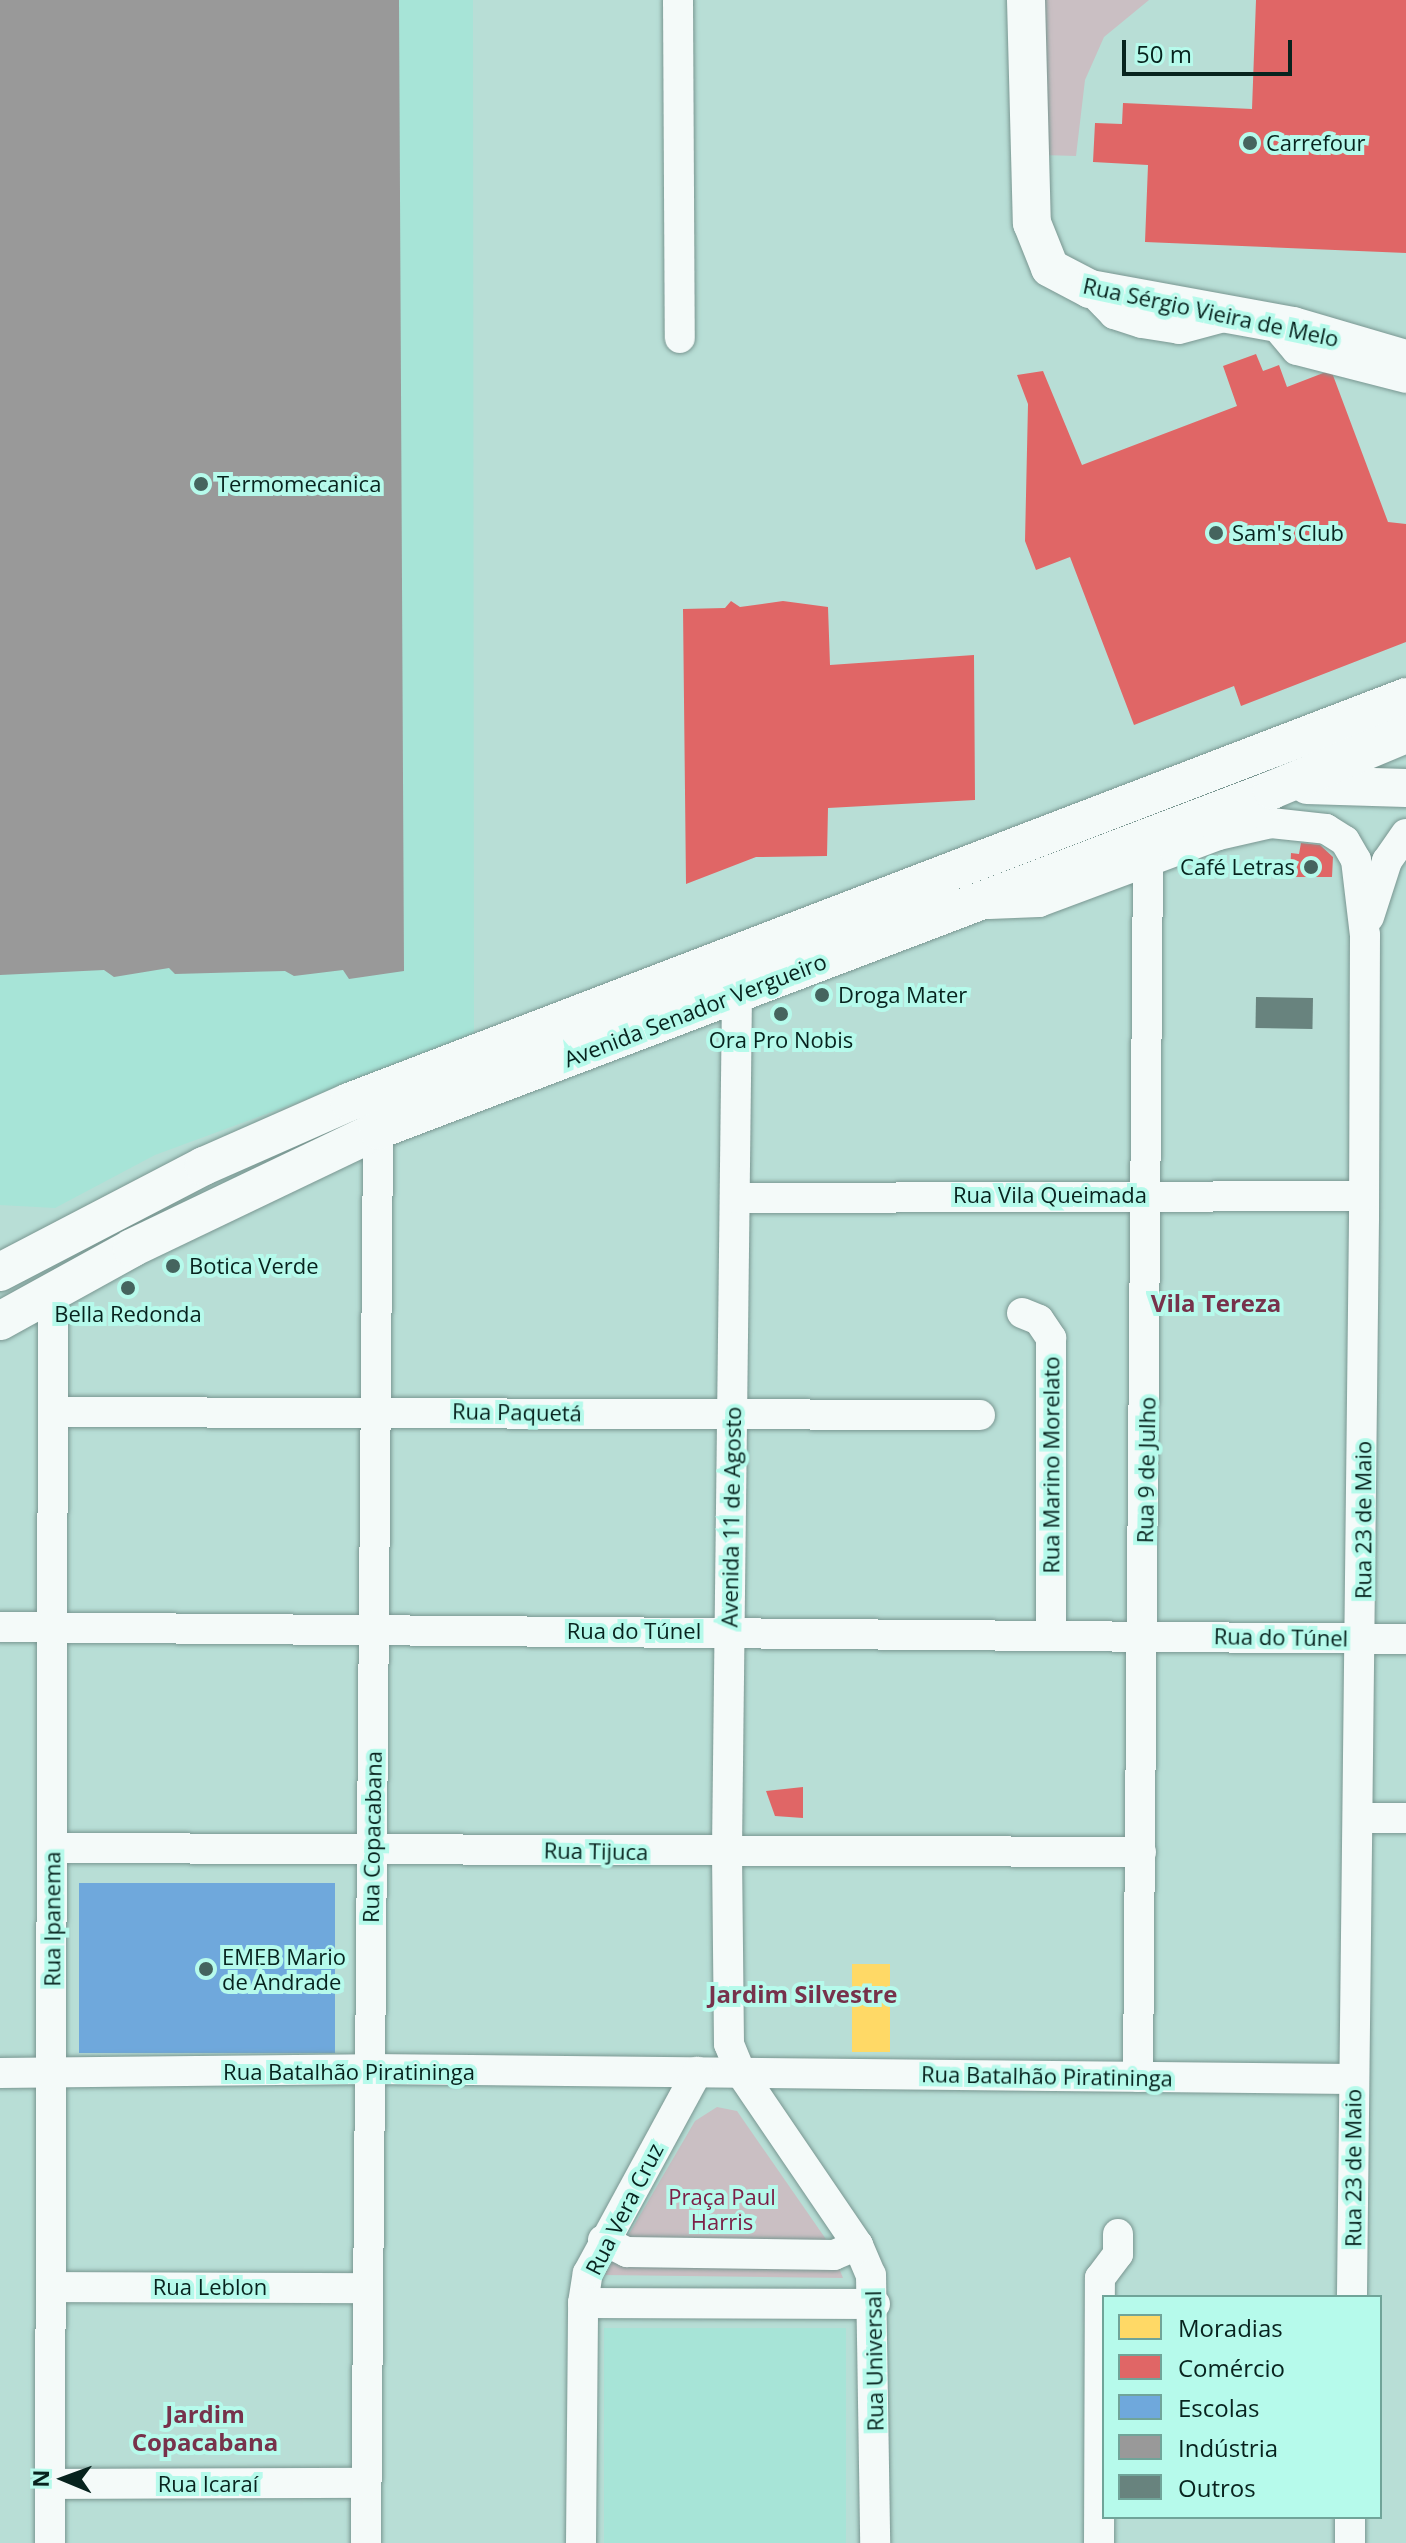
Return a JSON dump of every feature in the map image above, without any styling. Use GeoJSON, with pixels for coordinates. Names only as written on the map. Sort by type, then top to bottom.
{"type":"FeatureCollection","features":[{"type":"Feature","properties":{"kind":"main road","name":"Rua Sérgio Vieira de Melo"},"geometry":{"type":"LineString","coordinates":[[1026,0],[1034,234],[1050,268],[1090,289],[1274,323],[1406,359]]}},
{"type":"Feature","properties":{"kind":"main road","name":"Avenida Senador Vergueiro"},"geometry":{"type":"LineString","coordinates":[[0,1321],[132,1248],[378,1130],[730,978],[1406,697]]}},
{"type":"Feature","properties":{"kind":"main road","name":"Avenida Senador Vergueiro"},"geometry":{"type":"LineString","coordinates":[[0,1272],[204,1166],[314,1117],[730,978],[971,903],[1272,790],[1406,734]]}},
{"type":"Feature","properties":{"kind":"main road"},"geometry":{"type":"LineString","coordinates":[[1272,790],[1342,782],[1406,788]]}},
{"type":"Feature","properties":{"kind":"street"},"geometry":{"type":"LineString","coordinates":[[678,0],[680,338]]}},
{"type":"Feature","properties":{"kind":"street"},"geometry":{"type":"LineString","coordinates":[[1274,323],[1297,350],[1406,378]]}},
{"type":"Feature","properties":{"kind":"street","name":"Rua 23 de Maio"},"geometry":{"type":"LineString","coordinates":[[1148,863],[1264,824],[1314,825],[1340,837],[1356,860],[1365,935],[1363,1639],[1353,2079],[1352,2295]]}},
{"type":"Feature","properties":{"kind":"street","name":"Rua 23 de Maio"},"geometry":{"type":"LineString","coordinates":[[1365,935],[1387,861],[1406,834]]}},
{"type":"Feature","properties":{"kind":"street"},"geometry":{"type":"LineString","coordinates":[[971,903],[1039,902],[1148,863]]}},
{"type":"Feature","properties":{"kind":"street","name":"Rua 9 de Julho"},"geometry":{"type":"LineString","coordinates":[[1138,2077],[1148,1194],[1148,863]]}},
{"type":"Feature","properties":{"kind":"street","name":"Avenida 11 de Agosto"},"geometry":{"type":"LineString","coordinates":[[730,978],[737,1198],[727,1853],[729,2044],[741,2073]]}},
{"type":"Feature","properties":{"kind":"street","name":"Rua Copacabana"},"geometry":{"type":"LineString","coordinates":[[366,2543],[378,1130]]}},
{"type":"Feature","properties":{"kind":"street","name":"Rua Vila Queimada"},"geometry":{"type":"LineString","coordinates":[[737,1198],[1148,1194],[1364,1196]]}},
{"type":"Feature","properties":{"kind":"street","name":"Rua Ipanema"},"geometry":{"type":"LineString","coordinates":[[50,2543],[53,1294]]}},
{"type":"Feature","properties":{"kind":"street","name":"Rua Marino Morelato"},"geometry":{"type":"LineString","coordinates":[[1022,1313],[1039,1320],[1051,1338],[1051,1633]]}},
{"type":"Feature","properties":{"kind":"street","name":"Rua Paquetá"},"geometry":{"type":"LineString","coordinates":[[53,1412],[980,1415]]}},
{"type":"Feature","properties":{"kind":"street","name":"Rua do Túnel"},"geometry":{"type":"LineString","coordinates":[[0,1627],[1051,1633],[1406,1639]]}},
{"type":"Feature","properties":{"kind":"street"},"geometry":{"type":"LineString","coordinates":[[1359,1818],[1406,1818]]}},
{"type":"Feature","properties":{"kind":"street","name":"Rua Tijuca"},"geometry":{"type":"LineString","coordinates":[[52,1848],[372,1847],[727,1853],[1141,1852]]}},
{"type":"Feature","properties":{"kind":"street","name":"Rua Batalhão Piratininga"},"geometry":{"type":"LineString","coordinates":[[0,2073],[51,2076],[370,2069],[697,2072]]}},
{"type":"Feature","properties":{"kind":"street"},"geometry":{"type":"LineString","coordinates":[[697,2072],[741,2073]]}},
{"type":"Feature","properties":{"kind":"street","name":"Rua Vera Cruz"},"geometry":{"type":"LineString","coordinates":[[581,2543],[583,2303],[588,2273],[603,2240],[697,2072]]}},
{"type":"Feature","properties":{"kind":"street","name":"Rua Batalhão Piratininga"},"geometry":{"type":"LineString","coordinates":[[741,2073],[1353,2079]]}},
{"type":"Feature","properties":{"kind":"street","name":"Rua Universal"},"geometry":{"type":"LineString","coordinates":[[741,2073],[858,2245],[871,2275],[875,2304],[875,2543]]}},
{"type":"Feature","properties":{"kind":"street"},"geometry":{"type":"LineString","coordinates":[[1099,2543],[1100,2278],[1118,2254],[1118,2234]]}},
{"type":"Feature","properties":{"kind":"street"},"geometry":{"type":"LineString","coordinates":[[603,2240],[627,2252],[834,2255],[858,2245]]}},
{"type":"Feature","properties":{"kind":"street","name":"Rua Leblon"},"geometry":{"type":"LineString","coordinates":[[51,2287],[368,2288]]}},
{"type":"Feature","properties":{"kind":"street"},"geometry":{"type":"LineString","coordinates":[[583,2303],[875,2304]]}},
{"type":"Feature","properties":{"kind":"street","name":"Rua Icaraí"},"geometry":{"type":"LineString","coordinates":[[50,2484],[366,2483]]}},
{"type":"Feature","properties":{"kind":"street"},"geometry":{"type":"LineString","coordinates":[[1350,2519],[1350,2543]]}},
{"type":"Feature","properties":{"kind":"shaded area","name":"Termomecanica"},"geometry":{"type":"Polygon","coordinates":[[[0,0],[473,0],[474,1037],[155,1155],[55,1208],[0,1205],[0,0]]]}},
{"type":"Feature","properties":{"kind":"shaded area"},"geometry":{"type":"Polygon","coordinates":[[[604,2328],[846,2328],[846,2543],[604,2543],[604,2328]]]}},
{"type":"Feature","properties":{"kind":"green space"},"geometry":{"type":"Polygon","coordinates":[[[1042,0],[1149,0],[1104,37],[1085,80],[1076,156],[1043,155],[1042,0]]]}},
{"type":"Feature","properties":{"kind":"green space","name":"Praça Paul Harris"},"geometry":{"type":"Polygon","coordinates":[[[717,2107],[737,2111],[830,2245],[843,2278],[605,2275],[695,2121],[717,2107]]]}},
{"type":"Feature","properties":{"kind":"building: Moradias"},"geometry":{"type":"Polygon","coordinates":[[[852,1964],[890,1964],[890,2052],[852,2052],[852,1964]]]}},
{"type":"Feature","properties":{"kind":"building: Comércio","name":"Carrefour"},"geometry":{"type":"Polygon","coordinates":[[[1256,0],[1406,0],[1406,253],[1145,242],[1148,165],[1093,162],[1095,123],[1122,124],[1123,103],[1252,109],[1256,0]]]}},
{"type":"Feature","properties":{"kind":"building: Comércio","name":"Sam's Club"},"geometry":{"type":"Polygon","coordinates":[[[1256,354],[1263,371],[1279,365],[1287,387],[1331,370],[1388,522],[1406,524],[1406,642],[1241,706],[1234,686],[1134,725],[1070,557],[1036,570],[1025,541],[1028,404],[1017,375],[1043,371],[1082,465],[1237,406],[1223,366],[1256,354]]]}},
{"type":"Feature","properties":{"kind":"building: Comércio"},"geometry":{"type":"Polygon","coordinates":[[[731,601],[740,607],[783,601],[828,607],[830,665],[974,655],[975,800],[828,808],[827,856],[756,857],[686,884],[683,609],[725,608],[731,601]]]}},
{"type":"Feature","properties":{"kind":"building: Comércio","name":"Café Letras"},"geometry":{"type":"Polygon","coordinates":[[[1301,843],[1320,845],[1333,857],[1332,877],[1290,877],[1291,853],[1299,854],[1301,843]]]}},
{"type":"Feature","properties":{"kind":"building: Comércio"},"geometry":{"type":"Polygon","coordinates":[[[803,1787],[803,1818],[775,1816],[766,1791],[803,1787]]]}},
{"type":"Feature","properties":{"kind":"building: Escolas","name":"EMEB Mario de Andrade"},"geometry":{"type":"Polygon","coordinates":[[[79,1883],[335,1883],[335,2053],[79,2053],[79,1883]]]}},
{"type":"Feature","properties":{"kind":"building: Indústria","name":"Termomecanica"},"geometry":{"type":"Polygon","coordinates":[[[0,0],[399,0],[404,971],[349,979],[343,970],[294,976],[285,971],[175,974],[169,968],[114,977],[104,970],[0,975],[0,0]]]}},
{"type":"Feature","properties":{"kind":"building: Outros"},"geometry":{"type":"Polygon","coordinates":[[[1256,997],[1313,998],[1312,1029],[1255,1028],[1256,997]]]}},
{"type":"Feature","properties":{"kind":"place","name":"Carrefour"},"geometry":{"type":"Point","coordinates":[1250,143]}},
{"type":"Feature","properties":{"kind":"place","name":"Termomecanica"},"geometry":{"type":"Point","coordinates":[201,484]}},
{"type":"Feature","properties":{"kind":"place","name":"Sam's Club"},"geometry":{"type":"Point","coordinates":[1216,533]}},
{"type":"Feature","properties":{"kind":"place","name":"Café Letras"},"geometry":{"type":"Point","coordinates":[1311,867]}},
{"type":"Feature","properties":{"kind":"place","name":"Droga Mater"},"geometry":{"type":"Point","coordinates":[822,995]}},
{"type":"Feature","properties":{"kind":"place","name":"Ora Pro Nobis"},"geometry":{"type":"Point","coordinates":[781,1014]}},
{"type":"Feature","properties":{"kind":"place","name":"Botica Verde"},"geometry":{"type":"Point","coordinates":[173,1266]}},
{"type":"Feature","properties":{"kind":"place","name":"Bella Redonda"},"geometry":{"type":"Point","coordinates":[128,1288]}},
{"type":"Feature","properties":{"kind":"place","name":"EMEB Mario de Andrade"},"geometry":{"type":"Point","coordinates":[206,1969]}},
{"type":"Feature","properties":{"kind":"district","name":"Vila Tereza"},"geometry":{"type":"Point","coordinates":[1216,1303]}},
{"type":"Feature","properties":{"kind":"district","name":"Jardim Silvestre"},"geometry":{"type":"Point","coordinates":[803,1994]}},
{"type":"Feature","properties":{"kind":"district","name":"Jardim Copacabana"},"geometry":{"type":"Point","coordinates":[205,2428]}}]}
